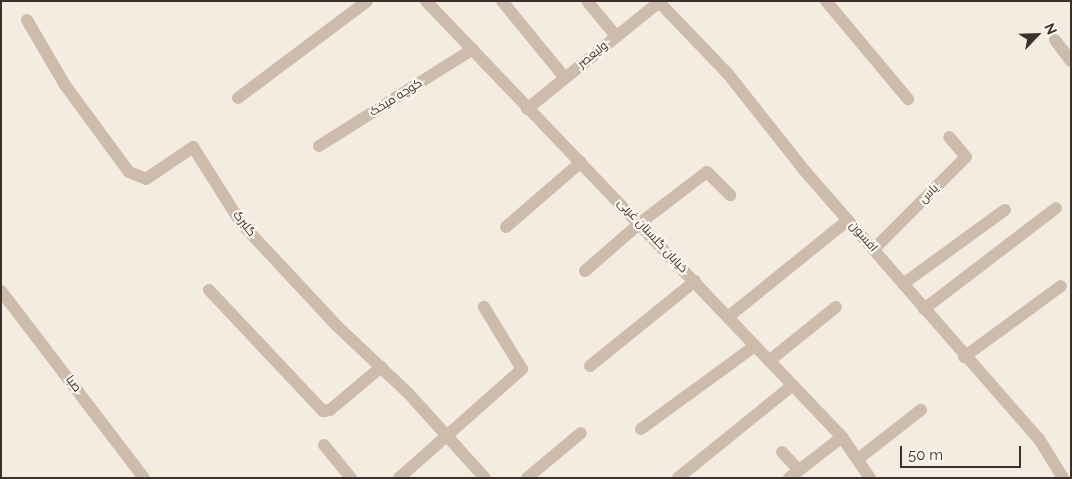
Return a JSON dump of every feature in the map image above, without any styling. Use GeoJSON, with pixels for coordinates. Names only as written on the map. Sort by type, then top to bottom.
{"type":"FeatureCollection","features":[{"type":"Feature","properties":{"kind":"street"},"geometry":{"type":"LineString","coordinates":[[238,98],[367,1]]}},
{"type":"Feature","properties":{"kind":"street","name":"خیابان گلستان غربی"},"geometry":{"type":"LineString","coordinates":[[426,1],[473,49],[527,109],[640,223],[842,437],[870,478]]}},
{"type":"Feature","properties":{"kind":"street"},"geometry":{"type":"LineString","coordinates":[[502,1],[565,78]]}},
{"type":"Feature","properties":{"kind":"street"},"geometry":{"type":"LineString","coordinates":[[586,1],[616,36]]}},
{"type":"Feature","properties":{"kind":"street","name":"ولیعصر"},"geometry":{"type":"LineString","coordinates":[[527,109],[659,1]]}},
{"type":"Feature","properties":{"kind":"street","name":"افسون"},"geometry":{"type":"LineString","coordinates":[[659,1],[728,74],[964,357],[1039,439],[1063,478]]}},
{"type":"Feature","properties":{"kind":"street"},"geometry":{"type":"LineString","coordinates":[[826,1],[908,99]]}},
{"type":"Feature","properties":{"kind":"street","name":"گلبرگ"},"geometry":{"type":"LineString","coordinates":[[27,20],[65,85],[129,172],[146,179],[193,148],[241,223],[336,325],[381,367],[448,436],[485,478]]}},
{"type":"Feature","properties":{"kind":"street"},"geometry":{"type":"LineString","coordinates":[[1055,40],[1071,61]]}},
{"type":"Feature","properties":{"kind":"street","name":"کوچه میخک"},"geometry":{"type":"LineString","coordinates":[[319,146],[473,49]]}},
{"type":"Feature","properties":{"kind":"street","name":"یاس"},"geometry":{"type":"LineString","coordinates":[[874,249],[966,157],[950,137]]}},
{"type":"Feature","properties":{"kind":"street"},"geometry":{"type":"LineString","coordinates":[[506,227],[581,162]]}},
{"type":"Feature","properties":{"kind":"street"},"geometry":{"type":"LineString","coordinates":[[584,271],[640,223],[707,172],[730,196]]}},
{"type":"Feature","properties":{"kind":"street"},"geometry":{"type":"LineString","coordinates":[[924,309],[1056,208]]}},
{"type":"Feature","properties":{"kind":"street"},"geometry":{"type":"LineString","coordinates":[[903,284],[1005,210]]}},
{"type":"Feature","properties":{"kind":"street"},"geometry":{"type":"LineString","coordinates":[[728,317],[848,220]]}},
{"type":"Feature","properties":{"kind":"street"},"geometry":{"type":"LineString","coordinates":[[590,366],[695,281]]}},
{"type":"Feature","properties":{"kind":"street"},"geometry":{"type":"LineString","coordinates":[[964,357],[1061,286]]}},
{"type":"Feature","properties":{"kind":"street"},"geometry":{"type":"LineString","coordinates":[[209,290],[323,411],[330,410],[381,367]]}},
{"type":"Feature","properties":{"kind":"street","name":"صبا"},"geometry":{"type":"LineString","coordinates":[[1,291],[144,478]]}},
{"type":"Feature","properties":{"kind":"street"},"geometry":{"type":"LineString","coordinates":[[402,477],[522,369],[484,307]]}},
{"type":"Feature","properties":{"kind":"street"},"geometry":{"type":"LineString","coordinates":[[769,361],[836,307]]}},
{"type":"Feature","properties":{"kind":"street"},"geometry":{"type":"LineString","coordinates":[[641,429],[755,346]]}},
{"type":"Feature","properties":{"kind":"street"},"geometry":{"type":"LineString","coordinates":[[678,478],[793,385]]}},
{"type":"Feature","properties":{"kind":"street"},"geometry":{"type":"LineString","coordinates":[[858,459],[921,410]]}},
{"type":"Feature","properties":{"kind":"street"},"geometry":{"type":"LineString","coordinates":[[527,478],[581,433]]}},
{"type":"Feature","properties":{"kind":"street"},"geometry":{"type":"LineString","coordinates":[[782,452],[794,474],[842,437]]}},
{"type":"Feature","properties":{"kind":"street"},"geometry":{"type":"LineString","coordinates":[[324,445],[351,478]]}}]}
